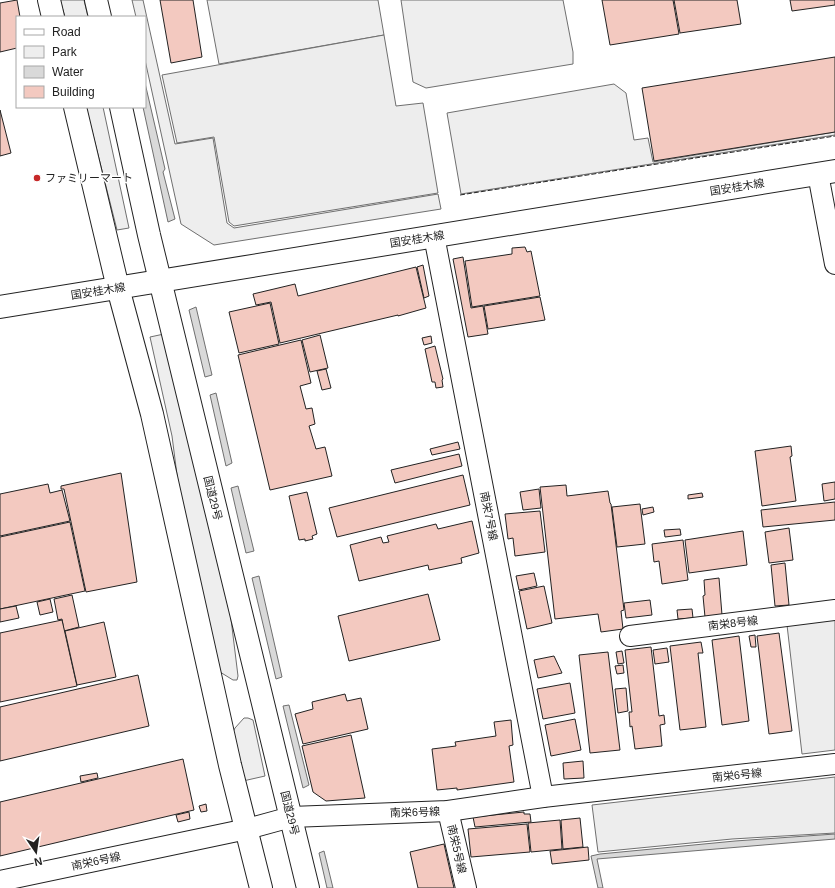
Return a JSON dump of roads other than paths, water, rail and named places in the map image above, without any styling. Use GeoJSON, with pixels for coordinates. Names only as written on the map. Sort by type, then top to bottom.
{"type":"FeatureCollection","features":[{"type":"Feature","properties":{"kind":"main road"},"geometry":{"type":"LineString","coordinates":[[49,0],[53,16]]}},
{"type":"Feature","properties":{"kind":"main road"},"geometry":{"type":"LineString","coordinates":[[96,0],[100,16]]}},
{"type":"Feature","properties":{"kind":"main road"},"geometry":{"type":"LineString","coordinates":[[75,108],[118,288],[152,414],[228,758],[261,888]]}},
{"type":"Feature","properties":{"kind":"main road","name":"国道29号"},"geometry":{"type":"LineString","coordinates":[[121,108],[160,280],[308,888]]}},
{"type":"Feature","properties":{"kind":"main road","name":"国安桂木線"},"geometry":{"type":"LineString","coordinates":[[0,307],[826,173]]}},
{"type":"Feature","properties":{"kind":"street"},"geometry":{"type":"LineString","coordinates":[[826,173],[835,264]]}},
{"type":"Feature","properties":{"kind":"street","name":"南栄7号線"},"geometry":{"type":"LineString","coordinates":[[434,236],[543,797]]}},
{"type":"Feature","properties":{"kind":"street","name":"南栄8号線"},"geometry":{"type":"LineString","coordinates":[[630,636],[835,610]]}},
{"type":"Feature","properties":{"kind":"street","name":"南栄6号線"},"geometry":{"type":"LineString","coordinates":[[0,881],[247,829],[291,817],[448,811],[543,797],[835,764]]}},
{"type":"Feature","properties":{"kind":"street","name":"南栄5号線"},"geometry":{"type":"LineString","coordinates":[[448,811],[466,888]]}},
{"type":"Feature","properties":{"kind":"water"},"geometry":{"type":"Polygon","coordinates":[[[146,87],[165,169],[163,172],[175,219],[168,222],[143,108],[146,108],[146,87]]]}},
{"type":"Feature","properties":{"kind":"water"},"geometry":{"type":"Polygon","coordinates":[[[196,307],[212,375],[205,377],[189,310],[196,307]]]}},
{"type":"Feature","properties":{"kind":"water"},"geometry":{"type":"Polygon","coordinates":[[[216,393],[232,463],[226,466],[210,395],[216,393]]]}},
{"type":"Feature","properties":{"kind":"water"},"geometry":{"type":"Polygon","coordinates":[[[238,486],[254,551],[246,553],[231,488],[238,486]]]}},
{"type":"Feature","properties":{"kind":"water"},"geometry":{"type":"Polygon","coordinates":[[[259,576],[282,677],[276,679],[252,578],[259,576]]]}},
{"type":"Feature","properties":{"kind":"water"},"geometry":{"type":"Polygon","coordinates":[[[289,705],[309,785],[303,788],[283,706],[289,705]]]}},
{"type":"Feature","properties":{"kind":"water"},"geometry":{"type":"Polygon","coordinates":[[[835,834],[835,839],[597,859],[603,888],[598,888],[591,856],[735,841],[835,834]]]}},
{"type":"Feature","properties":{"kind":"water"},"geometry":{"type":"Polygon","coordinates":[[[324,851],[333,888],[327,888],[319,853],[324,851]]]}},
{"type":"Feature","properties":{"kind":"place","name":"ファミリーマート"},"geometry":{"type":"Point","coordinates":[37,178]}}]}
